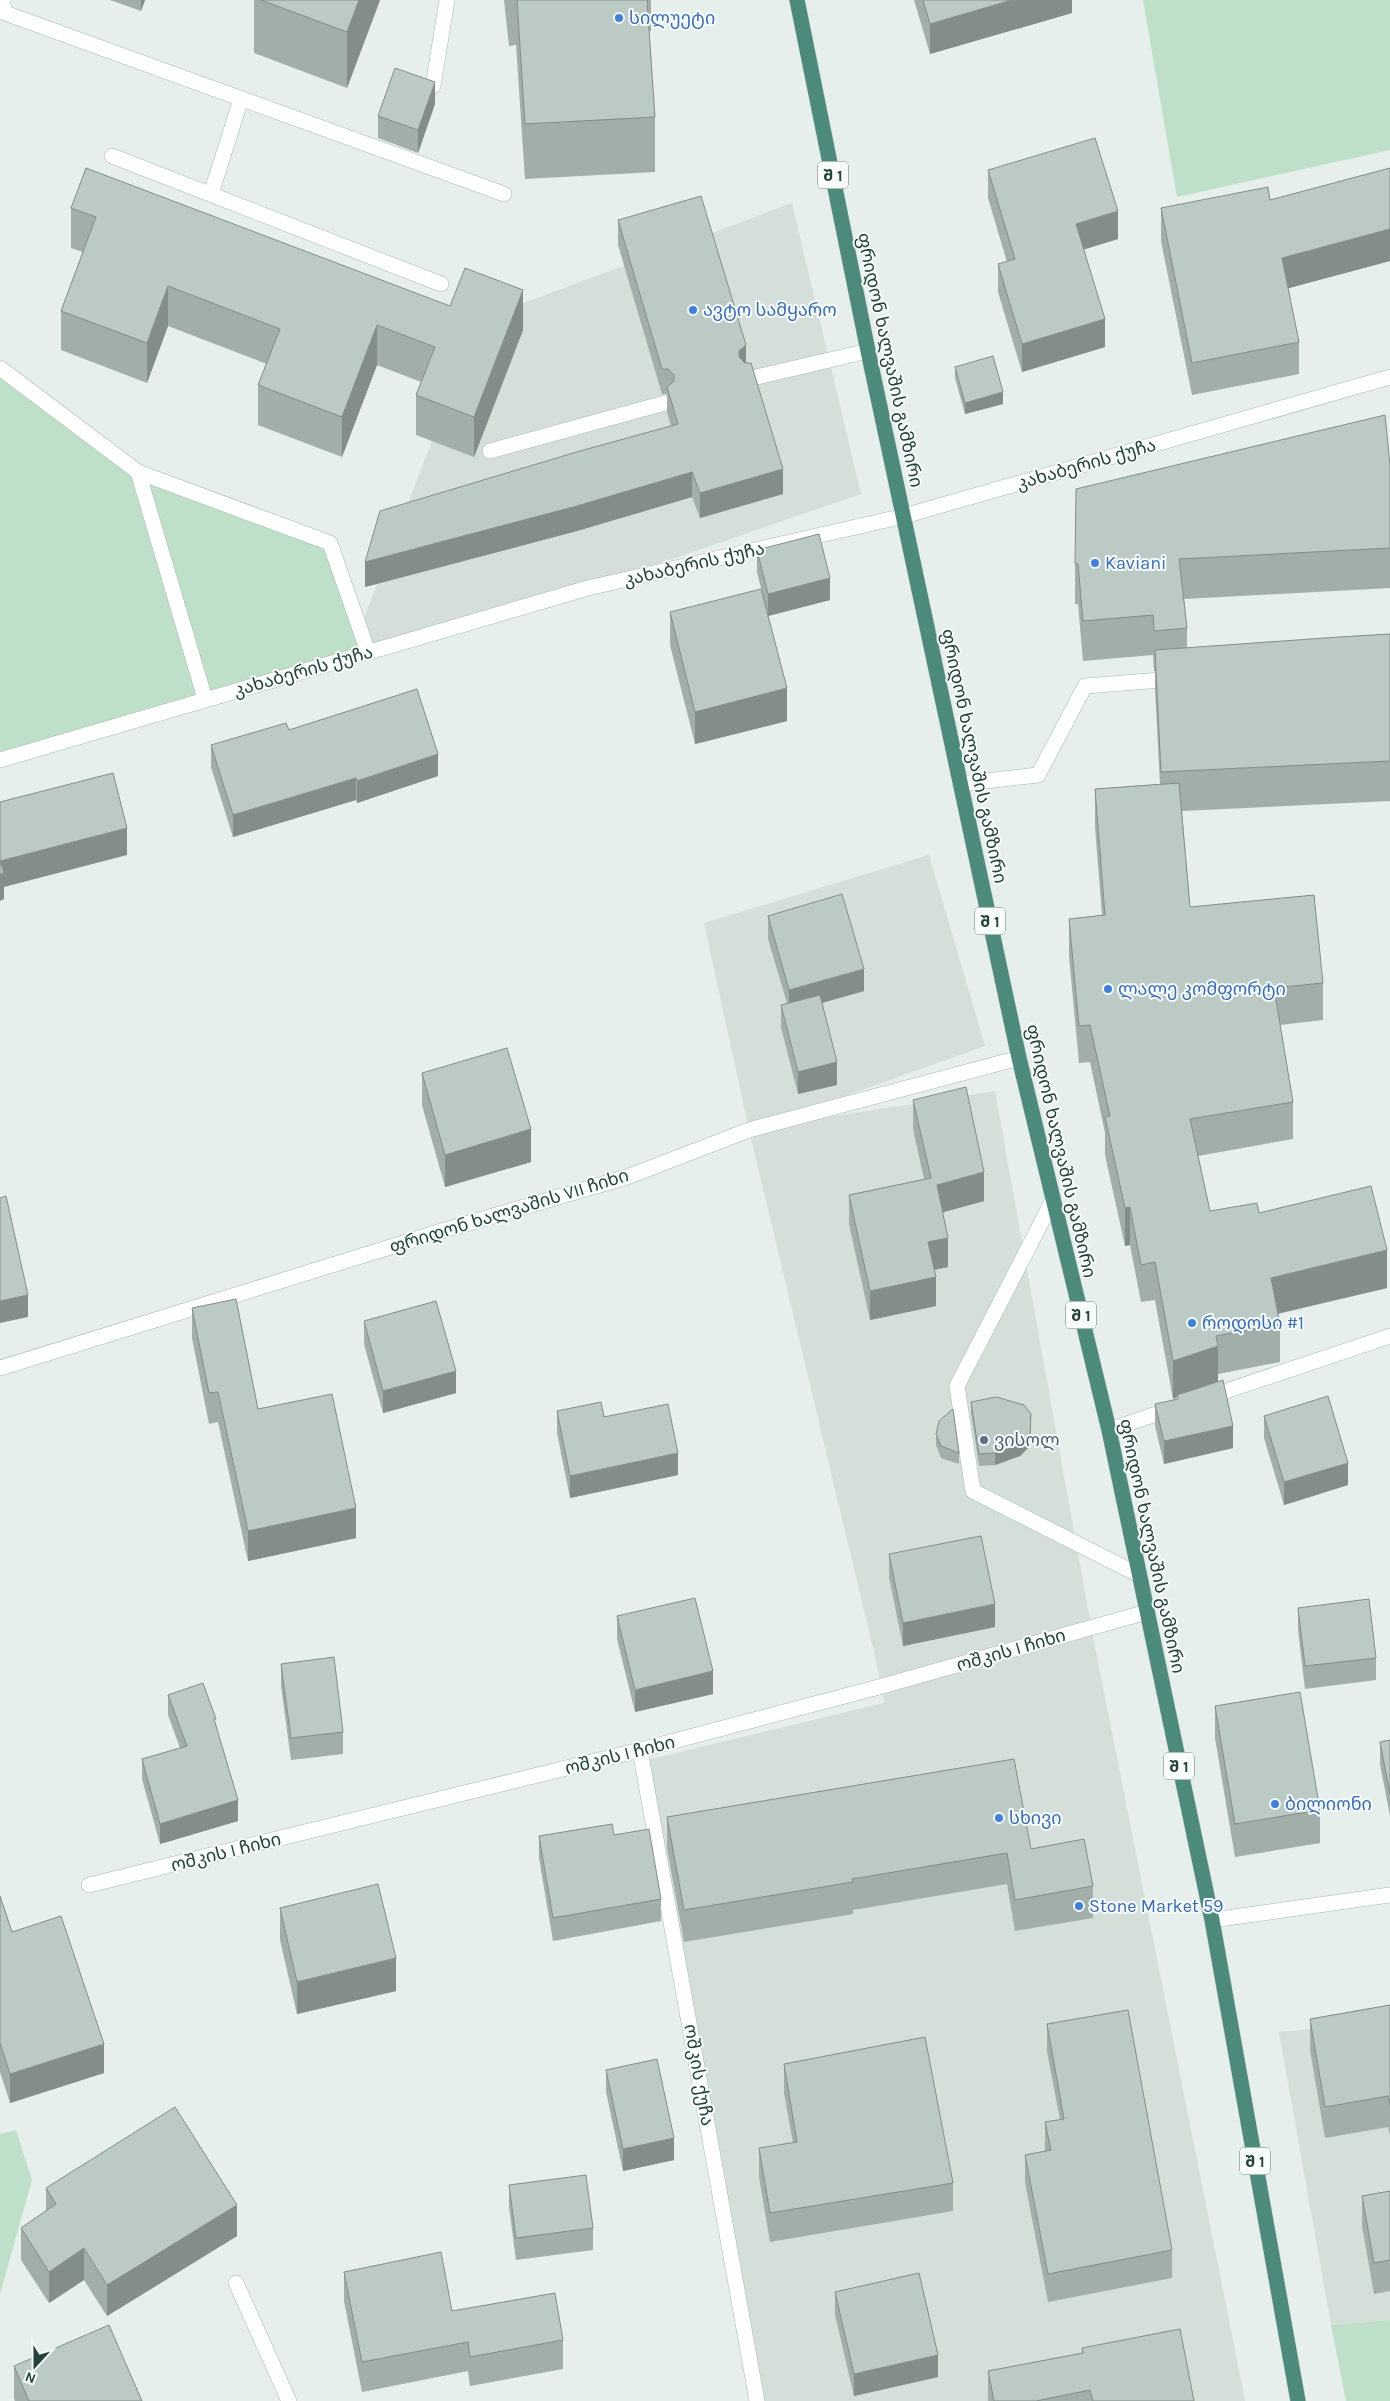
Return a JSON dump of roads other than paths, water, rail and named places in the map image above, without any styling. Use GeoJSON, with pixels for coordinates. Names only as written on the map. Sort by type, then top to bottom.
{"type":"FeatureCollection","features":[{"type":"Feature","properties":{"kind":"highway","name":"ფრიდონ ხალვაშის გამზირი"},"geometry":{"type":"LineString","coordinates":[[797,0],[868,351],[1019,1058],[1109,1430],[1212,1920],[1298,2401]]}},
{"type":"Feature","properties":{"kind":"street"},"geometry":{"type":"LineString","coordinates":[[433,86],[447,0]]}},
{"type":"Feature","properties":{"kind":"street"},"geometry":{"type":"LineString","coordinates":[[6,4],[241,99],[504,194]]}},
{"type":"Feature","properties":{"kind":"street"},"geometry":{"type":"LineString","coordinates":[[211,194],[241,99]]}},
{"type":"Feature","properties":{"kind":"street"},"geometry":{"type":"LineString","coordinates":[[112,156],[442,284]]}},
{"type":"Feature","properties":{"kind":"street"},"geometry":{"type":"LineString","coordinates":[[748,379],[868,351]]}},
{"type":"Feature","properties":{"kind":"street"},"geometry":{"type":"LineString","coordinates":[[0,368],[138,472],[330,544],[368,652]]}},
{"type":"Feature","properties":{"kind":"street","name":"კახაბერის ქუჩა"},"geometry":{"type":"LineString","coordinates":[[0,760],[588,588],[904,516],[1390,378]]}},
{"type":"Feature","properties":{"kind":"street"},"geometry":{"type":"LineString","coordinates":[[490,451],[665,403]]}},
{"type":"Feature","properties":{"kind":"street"},"geometry":{"type":"LineString","coordinates":[[138,472],[205,699]]}},
{"type":"Feature","properties":{"kind":"street"},"geometry":{"type":"LineString","coordinates":[[960,784],[1038,775],[1085,686],[1193,678]]}},
{"type":"Feature","properties":{"kind":"street","name":"ფრიდონ ხალვაშის VII ჩიხი"},"geometry":{"type":"LineString","coordinates":[[0,1368],[435,1233],[627,1177],[749,1130],[1019,1058]]}},
{"type":"Feature","properties":{"kind":"street"},"geometry":{"type":"LineString","coordinates":[[1053,1200],[957,1386],[973,1491],[1139,1575]]}},
{"type":"Feature","properties":{"kind":"street"},"geometry":{"type":"LineString","coordinates":[[1109,1430],[1390,1336]]}},
{"type":"Feature","properties":{"kind":"street","name":"ოშკის I ჩიხი"},"geometry":{"type":"LineString","coordinates":[[89,1885],[640,1750],[875,1688],[1147,1612]]}},
{"type":"Feature","properties":{"kind":"street","name":"ოშკის ქუჩა"},"geometry":{"type":"LineString","coordinates":[[640,1750],[757,2401]]}},
{"type":"Feature","properties":{"kind":"street"},"geometry":{"type":"LineString","coordinates":[[1212,1920],[1390,1895]]}},
{"type":"Feature","properties":{"kind":"street"},"geometry":{"type":"LineString","coordinates":[[236,2283],[289,2401]]}},
{"type":"Feature","properties":{"kind":"place","name":"სილუეტი"},"geometry":{"type":"Point","coordinates":[619,18]}},
{"type":"Feature","properties":{"kind":"place","name":"ავტო სამყარო"},"geometry":{"type":"Point","coordinates":[693,310]}},
{"type":"Feature","properties":{"kind":"place","name":"Kaviani"},"geometry":{"type":"Point","coordinates":[1095,563]}},
{"type":"Feature","properties":{"kind":"place","name":"ლალე კომფორტი"},"geometry":{"type":"Point","coordinates":[1108,989]}},
{"type":"Feature","properties":{"kind":"place","name":"როდოსი #1"},"geometry":{"type":"Point","coordinates":[1192,1323]}},
{"type":"Feature","properties":{"kind":"place","name":"ვისოლ"},"geometry":{"type":"Point","coordinates":[984,1440]}},
{"type":"Feature","properties":{"kind":"place","name":"ბილიონი"},"geometry":{"type":"Point","coordinates":[1275,1804]}},
{"type":"Feature","properties":{"kind":"place","name":"სხივი"},"geometry":{"type":"Point","coordinates":[999,1818]}},
{"type":"Feature","properties":{"kind":"place","name":"Stone Market 59"},"geometry":{"type":"Point","coordinates":[1079,1906]}}]}
